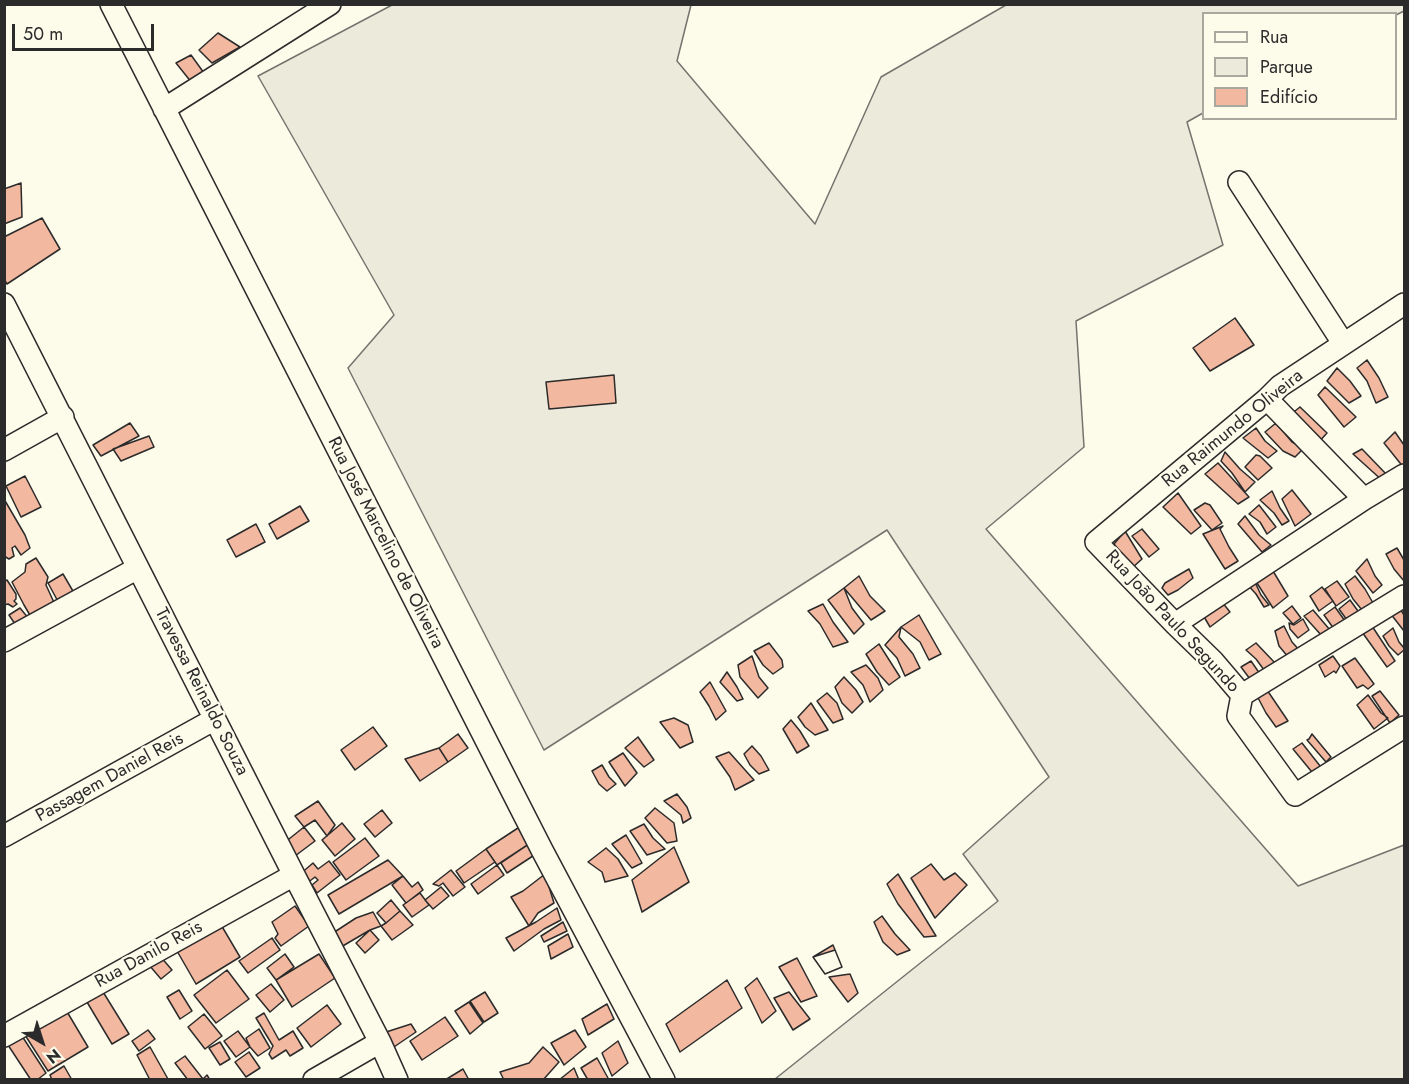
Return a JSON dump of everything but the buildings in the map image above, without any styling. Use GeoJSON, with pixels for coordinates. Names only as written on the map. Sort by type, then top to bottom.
{"type":"FeatureCollection","features":[{"type":"Feature","properties":{"kind":"street","name":"Rua José Marcelino de Oliveira"},"geometry":{"type":"LineString","coordinates":[[111,4],[542,850],[664,1080]]}},
{"type":"Feature","properties":{"kind":"street"},"geometry":{"type":"LineString","coordinates":[[164,109],[330,4]]}},
{"type":"Feature","properties":{"kind":"street"},"geometry":{"type":"LineString","coordinates":[[1239,182],[1343,343]]}},
{"type":"Feature","properties":{"kind":"street","name":"Travessa Reinaldo Souza"},"geometry":{"type":"LineString","coordinates":[[4,304],[380,1042],[397,1080]]}},
{"type":"Feature","properties":{"kind":"street","name":"Rua Raimundo Oliveira"},"geometry":{"type":"LineString","coordinates":[[1096,542],[1280,386],[1404,304]]}},
{"type":"Feature","properties":{"kind":"street"},"geometry":{"type":"LineString","coordinates":[[1267,399],[1364,499]]}},
{"type":"Feature","properties":{"kind":"street"},"geometry":{"type":"LineString","coordinates":[[4,450],[63,417]]}},
{"type":"Feature","properties":{"kind":"street"},"geometry":{"type":"LineString","coordinates":[[1175,624],[1364,499],[1404,476]]}},
{"type":"Feature","properties":{"kind":"street","name":"Rua João Paulo Segundo"},"geometry":{"type":"LineString","coordinates":[[1096,542],[1213,661],[1242,695],[1238,716],[1295,795],[1404,727]]}},
{"type":"Feature","properties":{"kind":"street"},"geometry":{"type":"LineString","coordinates":[[4,641],[138,568]]}},
{"type":"Feature","properties":{"kind":"street"},"geometry":{"type":"LineString","coordinates":[[1242,695],[1404,596]]}},
{"type":"Feature","properties":{"kind":"street","name":"Passagem Daniel Reis"},"geometry":{"type":"LineString","coordinates":[[4,836],[215,719]]}},
{"type":"Feature","properties":{"kind":"street","name":"Rua Danilo Reis"},"geometry":{"type":"LineString","coordinates":[[4,1036],[294,875]]}},
{"type":"Feature","properties":{"kind":"street"},"geometry":{"type":"LineString","coordinates":[[314,1080],[380,1042]]}},
{"type":"Feature","properties":{"kind":"green space"},"geometry":{"type":"Polygon","coordinates":[[[392,5],[691,5],[677,61],[815,224],[881,77],[1006,5],[1404,5],[1404,11],[1397,14],[1397,12],[1202,12],[1202,114],[1187,122],[1223,245],[1076,321],[1084,447],[986,529],[1298,886],[1404,845],[1404,1079],[775,1079],[998,901],[963,854],[1049,777],[887,530],[544,750],[348,368],[394,315],[258,76],[392,5]]]}}]}
